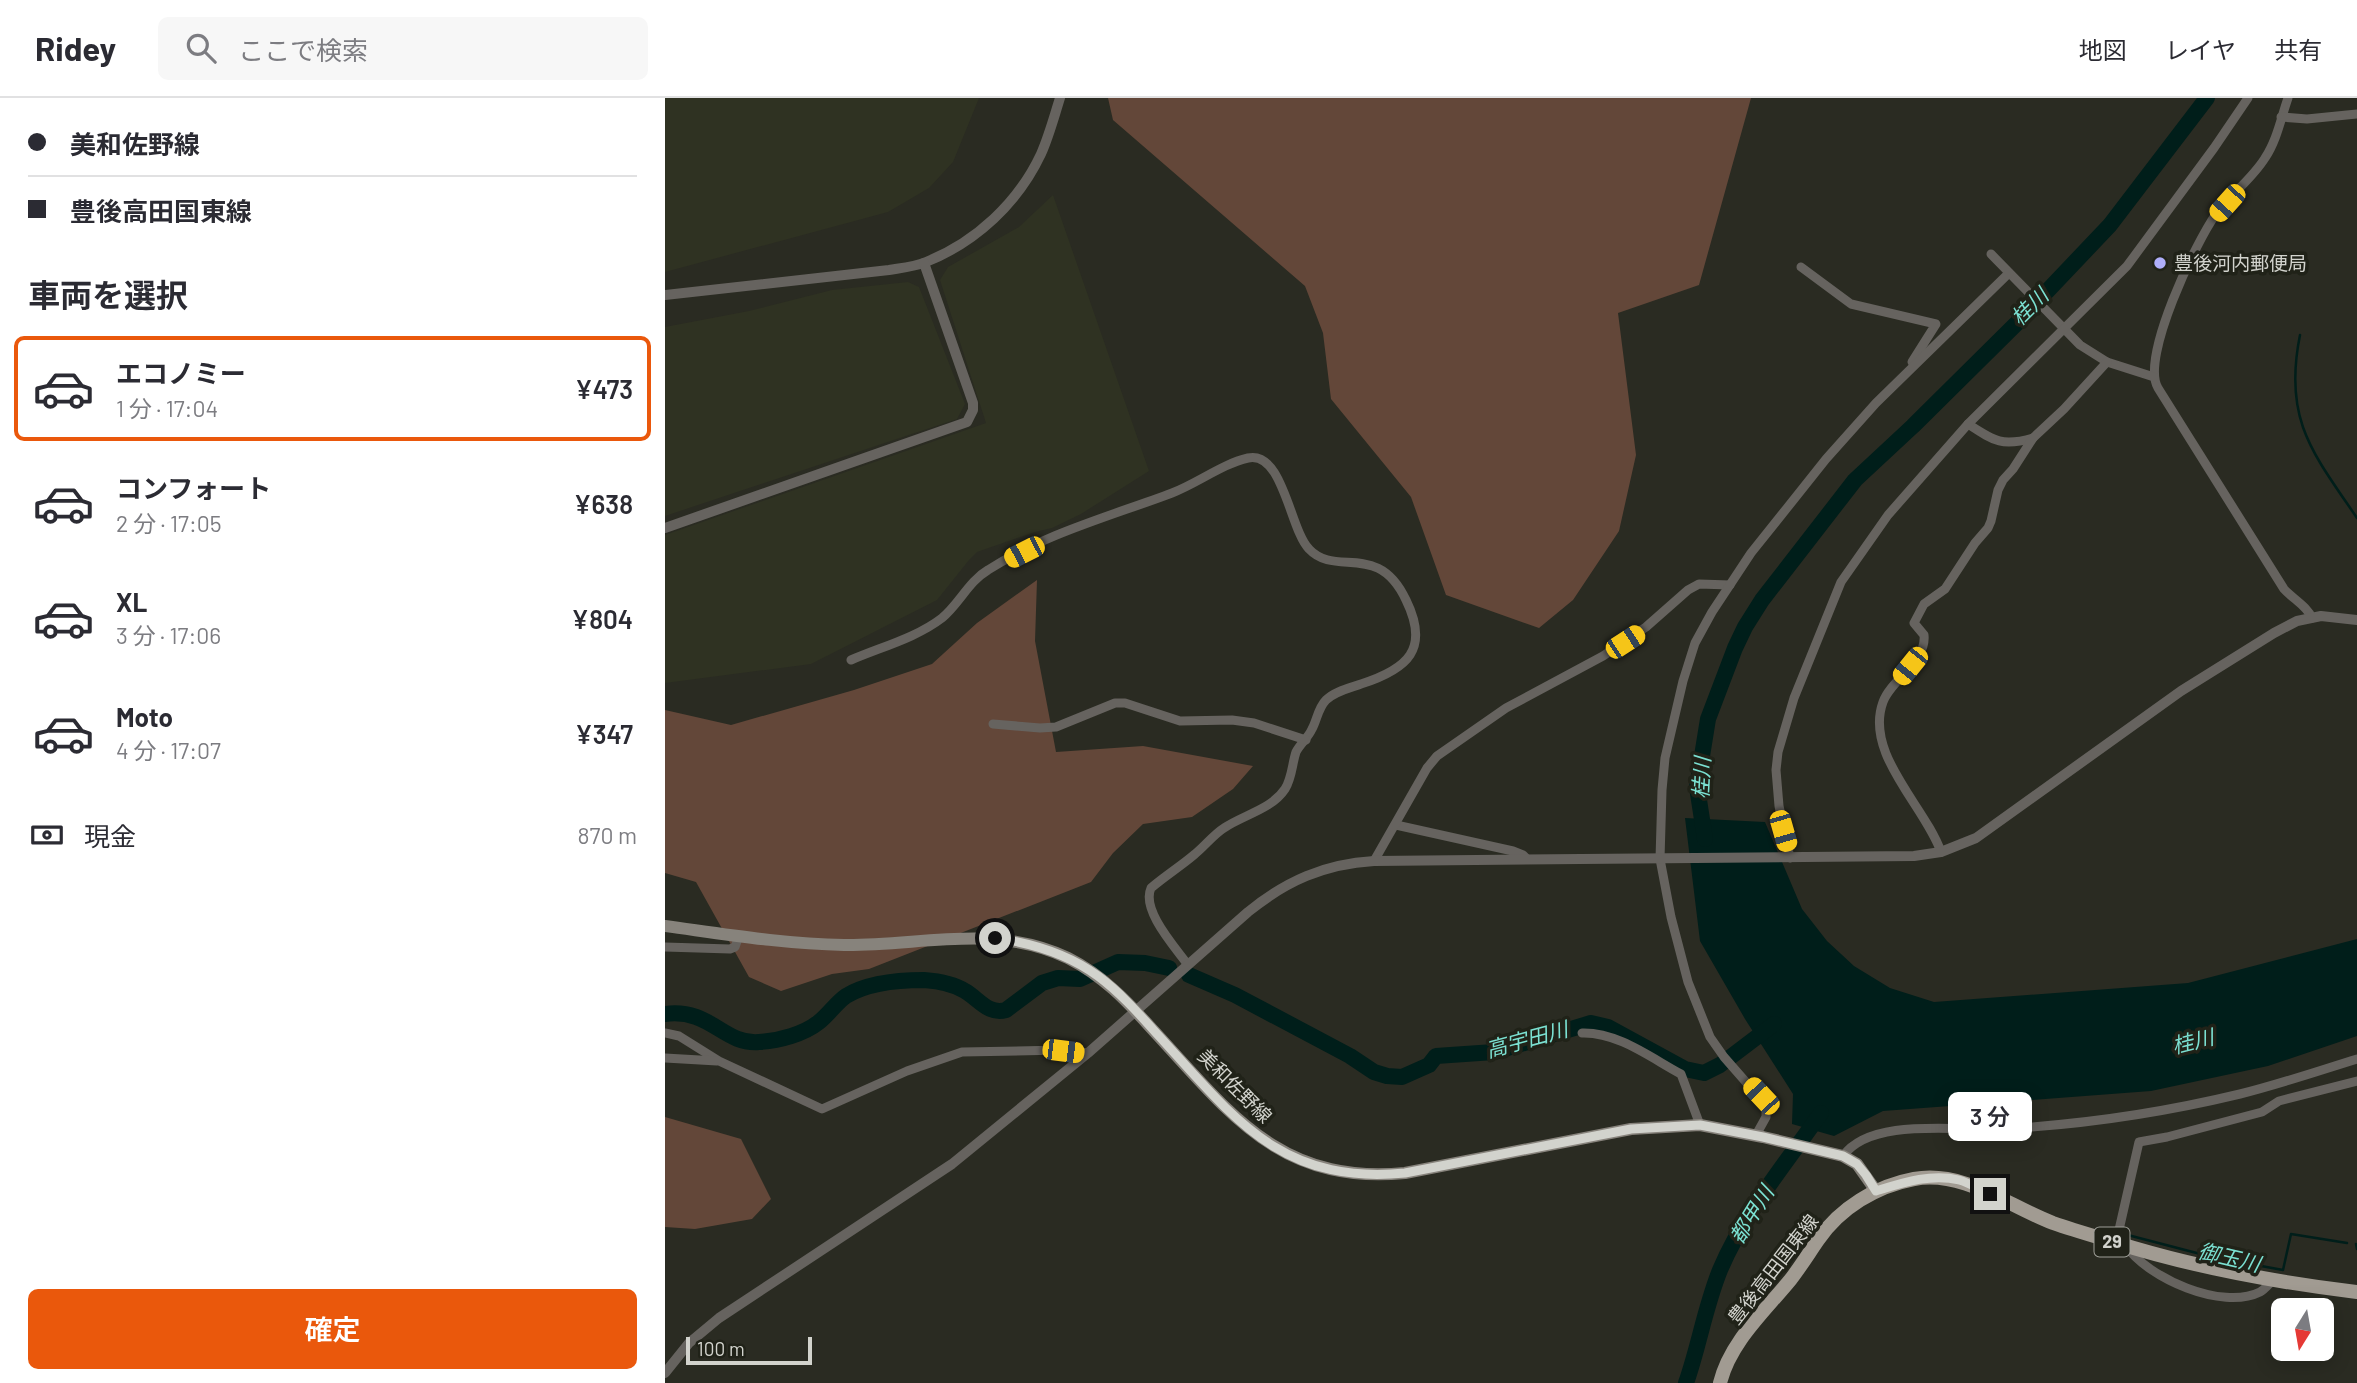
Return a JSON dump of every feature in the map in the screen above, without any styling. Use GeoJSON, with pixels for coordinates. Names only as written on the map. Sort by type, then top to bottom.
{"type":"FeatureCollection","features":[{"type":"Feature","properties":{"kind":"main road","name":"美和佐野線"},"geometry":{"type":"LineString","coordinates":[[665,926],[768,940],[844,945],[995,938],[1052,951],[1100,977],[1136,1011],[1246,1128],[1280,1151],[1331,1170],[1370,1175],[1405,1173],[1631,1129],[1700,1125],[1837,1154],[1857,1164],[1876,1191]]}},
{"type":"Feature","properties":{"kind":"main road","name":"豊後高田国東線"},"geometry":{"type":"LineString","coordinates":[[1720,1383],[1724,1368],[1747,1330],[1801,1267],[1819,1238],[1840,1216],[1876,1191],[1915,1179],[1959,1180],[2053,1223],[2184,1263],[2272,1281],[2357,1292]]}},
{"type":"Feature","properties":{"kind":"street"},"geometry":{"type":"LineString","coordinates":[[665,295],[889,270],[924,263],[958,246],[979,231],[999,215],[1016,195],[1041,153],[1060,98]]}},
{"type":"Feature","properties":{"kind":"street"},"geometry":{"type":"LineString","coordinates":[[1788,858],[1779,806],[1776,770],[1778,752],[1794,698],[1841,582],[1888,515],[1968,424],[2127,266],[2248,98]]}},
{"type":"Feature","properties":{"kind":"street"},"geometry":{"type":"LineString","coordinates":[[2282,98],[2283,113]]}},
{"type":"Feature","properties":{"kind":"street"},"geometry":{"type":"LineString","coordinates":[[2288,98],[2267,155],[2249,180],[2216,215],[2189,263],[2165,321],[2154,377],[2277,578],[2294,600],[2307,609],[2312,618]]}},
{"type":"Feature","properties":{"kind":"street"},"geometry":{"type":"LineString","coordinates":[[2283,113],[2307,119],[2357,114]]}},
{"type":"Feature","properties":{"kind":"street"},"geometry":{"type":"LineString","coordinates":[[1991,254],[2080,345],[2107,362],[2154,377]]}},
{"type":"Feature","properties":{"kind":"street"},"geometry":{"type":"LineString","coordinates":[[665,527],[967,422],[973,410],[973,403],[924,263]]}},
{"type":"Feature","properties":{"kind":"street"},"geometry":{"type":"LineString","coordinates":[[1801,267],[1851,304],[1936,324],[1904,375]]}},
{"type":"Feature","properties":{"kind":"street"},"geometry":{"type":"LineString","coordinates":[[1759,1136],[1766,1116],[1766,1105],[1727,1060],[1706,1028],[1688,982],[1676,939],[1663,859],[1663,779],[1673,716],[1695,643],[1751,553],[1826,459],[1904,375],[2010,275]]}},
{"type":"Feature","properties":{"kind":"street"},"geometry":{"type":"LineString","coordinates":[[1941,852],[1932,828],[1920,813],[1883,747],[1879,728],[1883,702],[1924,644],[1924,635],[1914,624],[1924,604],[1945,589],[1975,542],[1988,528],[2003,480],[2033,438],[2107,362]]}},
{"type":"Feature","properties":{"kind":"street"},"geometry":{"type":"LineString","coordinates":[[1968,424],[1999,442],[2033,438]]}},
{"type":"Feature","properties":{"kind":"street"},"geometry":{"type":"LineString","coordinates":[[851,660],[927,627],[951,609],[986,571],[1042,542],[1176,492],[1245,459],[1259,458],[1266,462],[1278,478],[1299,533],[1310,551],[1327,559],[1369,564],[1387,573],[1405,597],[1417,630],[1413,650],[1398,667],[1376,679],[1329,696],[1322,703],[1313,728],[1298,747],[1284,790],[1276,798],[1226,827],[1150,890],[1149,900],[1153,913],[1188,965]]}},
{"type":"Feature","properties":{"kind":"street"},"geometry":{"type":"LineString","coordinates":[[1374,861],[1431,761],[1506,708],[1625,642],[1688,590],[1699,584],[1730,586]]}},
{"type":"Feature","properties":{"kind":"street"},"geometry":{"type":"LineString","coordinates":[[665,1373],[677,1356],[703,1330],[923,1185],[1089,1054],[1248,912],[1285,885],[1328,867],[1374,861],[1914,856],[1941,852],[1976,838],[2181,691],[2274,633],[2312,618],[2332,616],[2357,620]]}},
{"type":"Feature","properties":{"kind":"street"},"geometry":{"type":"LineString","coordinates":[[993,724],[1056,727],[1115,703],[1125,703],[1181,721],[1232,720],[1254,723],[1279,729],[1305,740]]}},
{"type":"Feature","properties":{"kind":"street"},"geometry":{"type":"LineString","coordinates":[[1396,825],[1513,851],[1527,859]]}},
{"type":"Feature","properties":{"kind":"street"},"geometry":{"type":"LineString","coordinates":[[665,947],[730,949],[735,947],[739,936]]}},
{"type":"Feature","properties":{"kind":"street"},"geometry":{"type":"LineString","coordinates":[[665,1032],[694,1044],[719,1061],[822,1109],[907,1071],[962,1052],[1063,1051],[1089,1054]]}},
{"type":"Feature","properties":{"kind":"street"},"geometry":{"type":"LineString","coordinates":[[1582,1033],[1594,1033],[1619,1041],[1681,1074],[1700,1125]]}},
{"type":"Feature","properties":{"kind":"street"},"geometry":{"type":"LineString","coordinates":[[665,1058],[719,1061]]}},
{"type":"Feature","properties":{"kind":"street"},"geometry":{"type":"LineString","coordinates":[[1837,1154],[1879,1133],[1913,1129],[2040,1127],[2117,1118],[2239,1094],[2357,1059]]}},
{"type":"Feature","properties":{"kind":"street"},"geometry":{"type":"LineString","coordinates":[[2272,1281],[2261,1292],[2246,1296],[2210,1295],[2185,1288],[2134,1258],[2121,1244],[2139,1142],[2262,1112],[2279,1101],[2357,1081]]}},
{"type":"Feature","properties":{"kind":"shaded area"},"geometry":{"type":"Polygon","coordinates":[[[665,98],[979,98],[953,162],[929,188],[888,212],[665,272],[665,98]]]}},
{"type":"Feature","properties":{"kind":"shaded area"},"geometry":{"type":"Polygon","coordinates":[[[1108,98],[1751,98],[1699,285],[1618,313],[1636,455],[1619,531],[1573,600],[1539,628],[1446,595],[1411,497],[1331,399],[1323,333],[1305,286],[1113,120],[1108,98]]]}},
{"type":"Feature","properties":{"kind":"shaded area"},"geometry":{"type":"Polygon","coordinates":[[[1053,195],[1149,471],[1081,514],[1052,528],[977,552],[937,600],[811,664],[665,683],[665,535],[986,423],[940,280],[948,267],[1019,227],[1053,195]]]}},
{"type":"Feature","properties":{"kind":"shaded area"},"geometry":{"type":"Polygon","coordinates":[[[908,282],[919,287],[965,404],[957,419],[665,516],[665,327],[749,311],[832,290],[908,282]]]}},
{"type":"Feature","properties":{"kind":"shaded area"},"geometry":{"type":"Polygon","coordinates":[[[1037,580],[1035,641],[1056,752],[1143,746],[1253,766],[1233,789],[1192,817],[1143,824],[1113,853],[1091,882],[869,969],[832,974],[781,991],[749,977],[696,882],[665,873],[665,710],[731,725],[854,690],[932,664],[977,623],[1037,580]]]}},
{"type":"Feature","properties":{"kind":"shaded area"},"geometry":{"type":"Polygon","coordinates":[[[665,1117],[741,1139],[771,1199],[752,1219],[695,1229],[665,1227],[665,1117]]]}},
{"type":"Feature","properties":{"kind":"water"},"geometry":{"type":"Polygon","coordinates":[[[1685,818],[1765,822],[1802,909],[1827,941],[1854,966],[1890,988],[1934,1002],[2188,983],[2357,939],[2357,1036],[2268,1066],[2151,1091],[1883,1111],[1834,1136],[1792,1124],[1793,1094],[1700,941],[1685,818]]]}},
{"type":"Feature","properties":{"kind":"waterway","name":"桂川"},"geometry":{"type":"LineString","coordinates":[[1705,839],[1697,787],[1708,719],[1735,648],[1762,600],[1855,480],[2017,323],[2110,225],[2207,98]]}},
{"type":"Feature","properties":{"kind":"waterway"},"geometry":{"type":"LineString","coordinates":[[2300,335],[2295,390],[2305,433],[2327,473],[2357,518]]}},
{"type":"Feature","properties":{"kind":"waterway","name":"高宇田川"},"geometry":{"type":"LineString","coordinates":[[665,1014],[694,1016],[736,1038],[759,1042],[791,1036],[806,1030],[819,1022],[846,996],[884,983],[924,980],[945,983],[956,986],[989,1008],[1000,1011],[1006,1010],[1042,983],[1058,978],[1080,979],[1118,962],[1145,963],[1169,968]]}},
{"type":"Feature","properties":{"kind":"waterway","name":"高宇田川"},"geometry":{"type":"LineString","coordinates":[[1189,975],[1235,995],[1350,1056],[1374,1072],[1387,1076],[1402,1077],[1429,1065],[1436,1056],[1494,1052],[1591,1023],[1608,1027],[1685,1069],[1704,1073],[1720,1065],[1774,1024]]}},
{"type":"Feature","properties":{"kind":"waterway","name":"都甲川"},"geometry":{"type":"LineString","coordinates":[[1686,1383],[1715,1284],[1730,1249],[1766,1189],[1821,1113]]}},
{"type":"Feature","properties":{"kind":"waterway","name":"御玉川"},"geometry":{"type":"LineString","coordinates":[[2124,1234],[2212,1257],[2283,1270],[2291,1234],[2347,1243]]}},
{"type":"Feature","properties":{"kind":"waterway","name":"御玉川"},"geometry":{"type":"LineString","coordinates":[[2356,1244],[2357,1249]]}},
{"type":"Feature","properties":{"kind":"place","name":"豊後河内郵便局"},"geometry":{"type":"Point","coordinates":[2160,263]}},
{"type":"Feature","properties":{"kind":"route"},"geometry":{"type":"LineString","coordinates":[[995,938],[1052,951],[1100,977],[1136,1011],[1230,1114],[1263,1141],[1315,1166],[1352,1173],[1387,1175],[1631,1129],[1700,1125],[1843,1156],[1857,1164],[1876,1191],[1915,1179],[1938,1178],[1959,1180],[1990,1194]]}}]}
